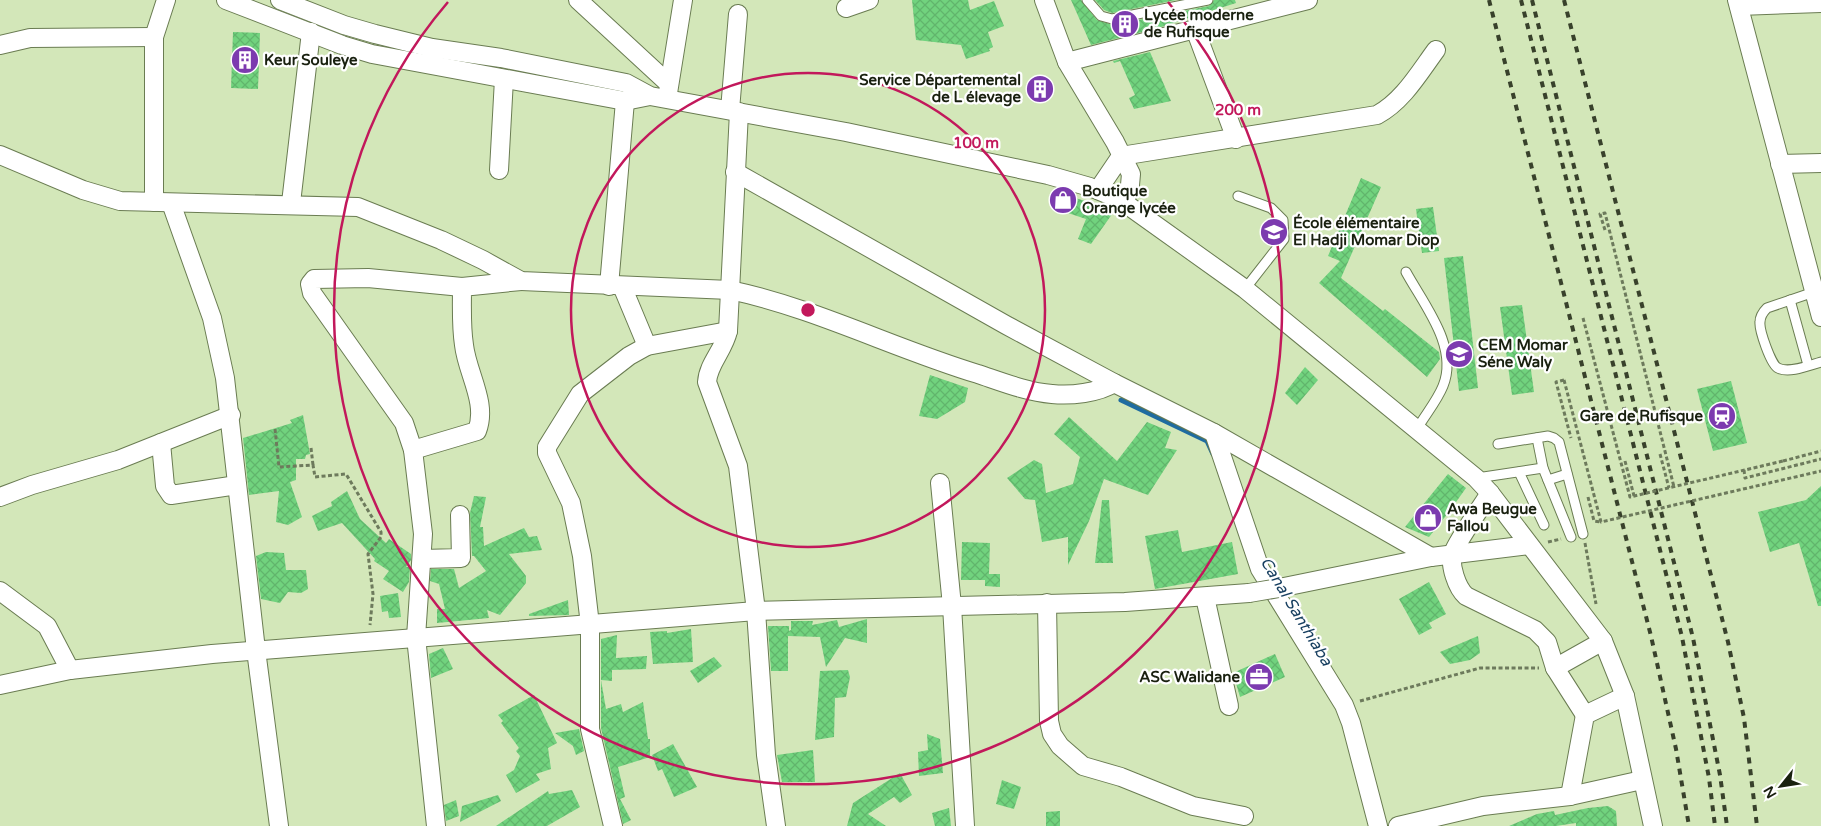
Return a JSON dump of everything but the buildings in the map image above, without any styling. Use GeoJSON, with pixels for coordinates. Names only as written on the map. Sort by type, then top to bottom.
{"type":"FeatureCollection","features":[{"type":"Feature","properties":{"kind":"street"},"geometry":{"type":"LineString","coordinates":[[166,0],[154,37],[163,202],[212,318],[231,415],[256,650],[279,826]]}},
{"type":"Feature","properties":{"kind":"street"},"geometry":{"type":"LineString","coordinates":[[226,0],[364,52],[625,101],[669,92],[735,111],[1012,167],[1098,190],[1125,202],[1245,289],[1476,478],[1490,493],[1603,641],[1625,696],[1653,826]]}},
{"type":"Feature","properties":{"kind":"street"},"geometry":{"type":"LineString","coordinates":[[280,0],[344,25],[375,34],[432,48],[501,58],[626,83],[650,96]]}},
{"type":"Feature","properties":{"kind":"street"},"geometry":{"type":"LineString","coordinates":[[578,0],[669,92]]}},
{"type":"Feature","properties":{"kind":"street"},"geometry":{"type":"LineString","coordinates":[[669,92],[683,0]]}},
{"type":"Feature","properties":{"kind":"street"},"geometry":{"type":"LineString","coordinates":[[846,8],[869,0]]}},
{"type":"Feature","properties":{"kind":"street"},"geometry":{"type":"LineString","coordinates":[[1044,0],[1067,62],[1115,142],[1120,156],[1131,174],[1125,202]]}},
{"type":"Feature","properties":{"kind":"street"},"geometry":{"type":"LineString","coordinates":[[1067,62],[1308,0]]}},
{"type":"Feature","properties":{"kind":"street"},"geometry":{"type":"LineString","coordinates":[[1821,4],[1738,3],[1821,317]]}},
{"type":"Feature","properties":{"kind":"street"},"geometry":{"type":"LineString","coordinates":[[738,14],[735,172],[728,331],[726,343],[708,372],[707,382],[738,466],[756,611],[766,755],[776,826]]}},
{"type":"Feature","properties":{"kind":"street"},"geometry":{"type":"LineString","coordinates":[[1195,29],[1236,139]]}},
{"type":"Feature","properties":{"kind":"street"},"geometry":{"type":"LineString","coordinates":[[291,203],[311,32]]}},
{"type":"Feature","properties":{"kind":"street"},"geometry":{"type":"LineString","coordinates":[[0,46],[30,38],[154,37]]}},
{"type":"Feature","properties":{"kind":"street"},"geometry":{"type":"LineString","coordinates":[[1098,190],[1120,156],[1377,115],[1390,108],[1401,97],[1436,50]]}},
{"type":"Feature","properties":{"kind":"street"},"geometry":{"type":"LineString","coordinates":[[499,170],[504,79]]}},
{"type":"Feature","properties":{"kind":"street"},"geometry":{"type":"LineString","coordinates":[[625,101],[616,286],[647,346]]}},
{"type":"Feature","properties":{"kind":"street"},"geometry":{"type":"LineString","coordinates":[[0,155],[83,190],[120,201],[291,203],[358,207],[449,244],[521,281]]}},
{"type":"Feature","properties":{"kind":"street"},"geometry":{"type":"LineString","coordinates":[[1780,164],[1821,163]]}},
{"type":"Feature","properties":{"kind":"street"},"geometry":{"type":"LineString","coordinates":[[735,172],[958,298],[1114,383],[1214,433],[1431,557]]}},
{"type":"Feature","properties":{"kind":"street"},"geometry":{"type":"LineString","coordinates":[[436,826],[416,637],[423,534],[413,450],[404,423],[312,293],[310,284],[314,279],[368,278],[462,287],[521,281],[730,290],[763,297],[918,356],[1023,388],[1053,394],[1103,390],[1114,383]]}},
{"type":"Feature","properties":{"kind":"street"},"geometry":{"type":"LineString","coordinates":[[413,450],[466,436],[476,431],[481,420],[479,400],[464,345],[462,287]]}},
{"type":"Feature","properties":{"kind":"street"},"geometry":{"type":"LineString","coordinates":[[613,826],[590,729],[590,625],[582,556],[571,503],[547,453],[546,447],[580,394],[629,356],[647,346],[728,331]]}},
{"type":"Feature","properties":{"kind":"street"},"geometry":{"type":"LineString","coordinates":[[0,497],[32,485],[118,460],[231,415]]}},
{"type":"Feature","properties":{"kind":"street"},"geometry":{"type":"LineString","coordinates":[[1214,433],[1260,569],[1344,705],[1352,723],[1378,826]]}},
{"type":"Feature","properties":{"kind":"street"},"geometry":{"type":"LineString","coordinates":[[162,443],[165,486],[171,495],[237,485]]}},
{"type":"Feature","properties":{"kind":"street"},"geometry":{"type":"LineString","coordinates":[[940,483],[952,606],[965,826]]}},
{"type":"Feature","properties":{"kind":"street"},"geometry":{"type":"LineString","coordinates":[[1490,493],[1453,554],[1456,583],[1459,590],[1466,596],[1535,630],[1544,637],[1554,668],[1585,715],[1570,796]]}},
{"type":"Feature","properties":{"kind":"street"},"geometry":{"type":"LineString","coordinates":[[422,559],[461,558],[460,515]]}},
{"type":"Feature","properties":{"kind":"street"},"geometry":{"type":"LineString","coordinates":[[0,685],[70,670],[256,650],[756,611],[1205,597],[1249,593],[1431,557],[1530,545]]}},
{"type":"Feature","properties":{"kind":"street"},"geometry":{"type":"LineString","coordinates":[[0,590],[47,626],[70,670]]}},
{"type":"Feature","properties":{"kind":"street"},"geometry":{"type":"LineString","coordinates":[[1205,597],[1229,706]]}},
{"type":"Feature","properties":{"kind":"street"},"geometry":{"type":"LineString","coordinates":[[1047,602],[1049,721],[1052,734],[1060,746],[1083,766],[1096,771],[1121,777],[1192,806],[1244,816]]}},
{"type":"Feature","properties":{"kind":"street"},"geometry":{"type":"LineString","coordinates":[[1554,668],[1603,641]]}},
{"type":"Feature","properties":{"kind":"street"},"geometry":{"type":"LineString","coordinates":[[1585,715],[1625,696]]}},
{"type":"Feature","properties":{"kind":"street"},"geometry":{"type":"LineString","coordinates":[[1398,826],[1483,806],[1570,796],[1642,780]]}},
{"type":"Feature","properties":{"kind":"lane"},"geometry":{"type":"LineString","coordinates":[[1087,0],[1101,16],[1112,19],[1208,0]]}},
{"type":"Feature","properties":{"kind":"lane"},"geometry":{"type":"LineString","coordinates":[[1238,196],[1271,208],[1283,220],[1284,239],[1245,289]]}},
{"type":"Feature","properties":{"kind":"lane"},"geometry":{"type":"LineString","coordinates":[[1406,272],[1445,344],[1446,369],[1443,386],[1417,429]]}},
{"type":"Feature","properties":{"kind":"lane"},"geometry":{"type":"LineString","coordinates":[[1814,292],[1767,308],[1762,313],[1759,323],[1772,363],[1778,368],[1787,370],[1821,362]]}},
{"type":"Feature","properties":{"kind":"lane"},"geometry":{"type":"LineString","coordinates":[[1790,300],[1808,365]]}},
{"type":"Feature","properties":{"kind":"lane"},"geometry":{"type":"LineString","coordinates":[[1498,444],[1548,436],[1559,442],[1583,534]]}},
{"type":"Feature","properties":{"kind":"lane"},"geometry":{"type":"LineString","coordinates":[[1537,438],[1548,480],[1572,537]]}},
{"type":"Feature","properties":{"kind":"lane"},"geometry":{"type":"LineString","coordinates":[[1476,478],[1544,468]]}},
{"type":"Feature","properties":{"kind":"lane"},"geometry":{"type":"LineString","coordinates":[[1520,472],[1544,525]]}},
{"type":"Feature","properties":{"kind":"lane"},"geometry":{"type":"LineString","coordinates":[[1548,480],[1567,474]]}},
{"type":"Feature","properties":{"kind":"lane"},"geometry":{"type":"LineString","coordinates":[[1563,515],[1577,511]]}},
{"type":"Feature","properties":{"kind":"path"},"geometry":{"type":"LineString","coordinates":[[1605,230],[1600,214],[1605,213],[1674,487]]}},
{"type":"Feature","properties":{"kind":"path"},"geometry":{"type":"LineString","coordinates":[[1583,318],[1630,497],[1821,452]]}},
{"type":"Feature","properties":{"kind":"path"},"geometry":{"type":"LineString","coordinates":[[1564,380],[1601,522]]}},
{"type":"Feature","properties":{"kind":"path"},"geometry":{"type":"LineString","coordinates":[[275,429],[280,467],[313,465]]}},
{"type":"Feature","properties":{"kind":"path"},"geometry":{"type":"LineString","coordinates":[[312,448],[315,477],[346,474],[381,532],[381,537],[368,554],[373,594],[368,641]]}},
{"type":"Feature","properties":{"kind":"path"},"geometry":{"type":"LineString","coordinates":[[1660,454],[1669,488]]}},
{"type":"Feature","properties":{"kind":"path"},"geometry":{"type":"LineString","coordinates":[[1744,470],[1745,478],[1821,459]]}},
{"type":"Feature","properties":{"kind":"path"},"geometry":{"type":"LineString","coordinates":[[1625,461],[1634,496]]}},
{"type":"Feature","properties":{"kind":"path"},"geometry":{"type":"LineString","coordinates":[[1588,498],[1594,522],[1601,522],[1821,471]]}},
{"type":"Feature","properties":{"kind":"path"},"geometry":{"type":"LineString","coordinates":[[1583,534],[1598,612]]}},
{"type":"Feature","properties":{"kind":"path"},"geometry":{"type":"LineString","coordinates":[[1344,705],[1480,668],[1554,668]]}},
{"type":"Feature","properties":{"kind":"waterway","name":"Canal Santhiaba"},"geometry":{"type":"LineString","coordinates":[[1121,400],[1207,441],[1213,454]]}},
{"type":"Feature","properties":{"kind":"railway"},"geometry":{"type":"LineString","coordinates":[[1489,0],[1651,636],[1676,749],[1689,826]]}},
{"type":"Feature","properties":{"kind":"railway"},"geometry":{"type":"LineString","coordinates":[[1521,0],[1682,637],[1709,778],[1715,826]]}},
{"type":"Feature","properties":{"kind":"railway"},"geometry":{"type":"LineString","coordinates":[[1532,0],[1693,638],[1720,775],[1727,826]]}},
{"type":"Feature","properties":{"kind":"railway"},"geometry":{"type":"LineString","coordinates":[[1564,0],[1728,642],[1744,718],[1757,826]]}},
{"type":"Feature","properties":{"kind":"place","name":"Lycée moderne de Rufisque"},"geometry":{"type":"Point","coordinates":[1125,24]}},
{"type":"Feature","properties":{"kind":"place","name":"Keur Souleye"},"geometry":{"type":"Point","coordinates":[245,60]}},
{"type":"Feature","properties":{"kind":"place","name":"Service Départemental de L élevage"},"geometry":{"type":"Point","coordinates":[1040,89]}},
{"type":"Feature","properties":{"kind":"place","name":"Boutique Orange lycée"},"geometry":{"type":"Point","coordinates":[1063,200]}},
{"type":"Feature","properties":{"kind":"place","name":"École élémentaire El Hadji Momar Diop"},"geometry":{"type":"Point","coordinates":[1274,232]}},
{"type":"Feature","properties":{"kind":"place","name":"CEM Momar Séne Waly"},"geometry":{"type":"Point","coordinates":[1459,354]}},
{"type":"Feature","properties":{"kind":"place","name":"Gare de Rufisque"},"geometry":{"type":"Point","coordinates":[1722,416]}},
{"type":"Feature","properties":{"kind":"place","name":"Awa Beugue Fallou"},"geometry":{"type":"Point","coordinates":[1428,518]}},
{"type":"Feature","properties":{"kind":"place","name":"ASC Walidane"},"geometry":{"type":"Point","coordinates":[1259,677]}}]}
